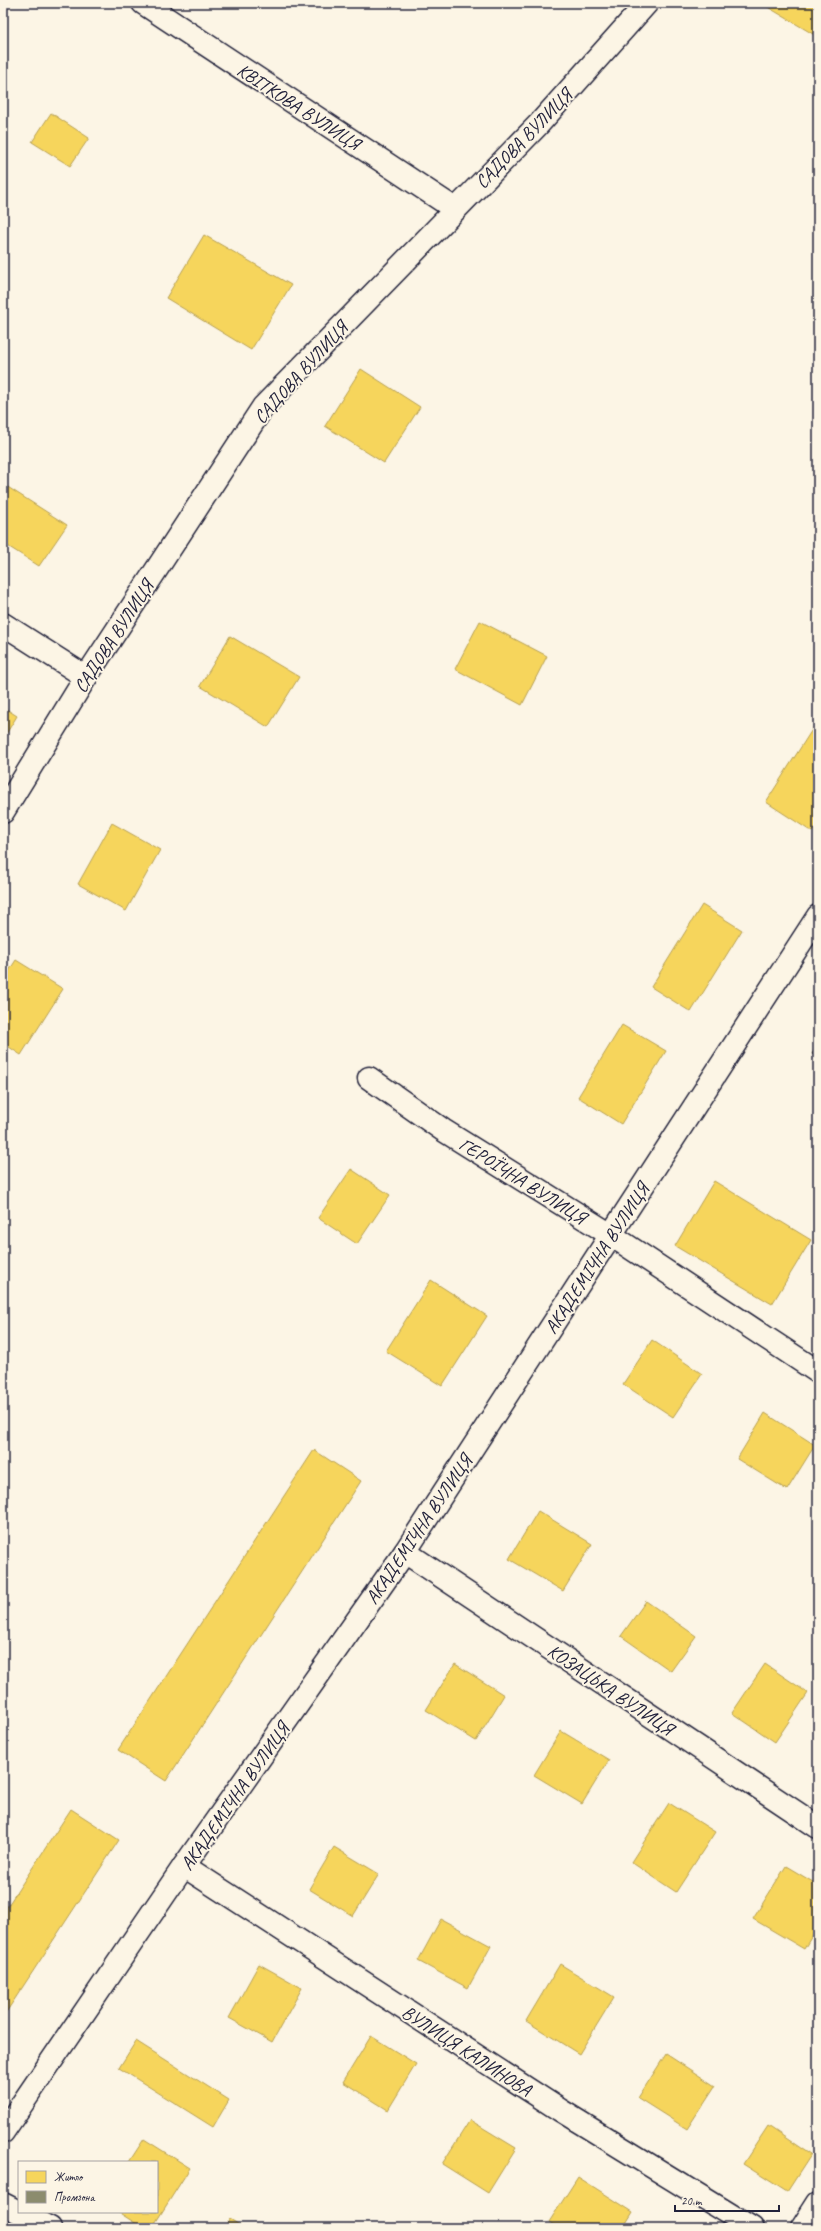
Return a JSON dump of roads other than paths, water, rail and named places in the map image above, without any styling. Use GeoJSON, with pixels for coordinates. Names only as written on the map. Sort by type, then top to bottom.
{"type":"FeatureCollection","features":[{"type":"Feature","properties":{"kind":"street","name":"КВІТКОВА ВУЛИЦЯ"},"geometry":{"type":"LineString","coordinates":[[143,3],[455,209]]}},
{"type":"Feature","properties":{"kind":"street","name":"САДОВА ВУЛИЦЯ"},"geometry":{"type":"LineString","coordinates":[[3,812],[86,677],[263,407],[538,124],[647,3]]}},
{"type":"Feature","properties":{"kind":"street"},"geometry":{"type":"LineString","coordinates":[[3,624],[86,677]]}},
{"type":"Feature","properties":{"kind":"street","name":"АКАДЕМІЧНА ВУЛИЦЯ"},"geometry":{"type":"LineString","coordinates":[[3,2132],[184,1866],[405,1552],[818,916]]}},
{"type":"Feature","properties":{"kind":"street","name":"ГЕРОЇЧНА ВУЛИЦЯ"},"geometry":{"type":"LineString","coordinates":[[369,1078],[443,1130],[611,1235],[818,1372]]}},
{"type":"Feature","properties":{"kind":"street","name":"КОЗАЦЬКА ВУЛИЦЯ"},"geometry":{"type":"LineString","coordinates":[[405,1552],[818,1827]]}},
{"type":"Feature","properties":{"kind":"street","name":"ВУЛИЦЯ КАЛИНОВА"},"geometry":{"type":"LineString","coordinates":[[184,1866],[560,2110],[752,2228]]}},
{"type":"Feature","properties":{"kind":"street"},"geometry":{"type":"LineString","coordinates":[[802,2228],[818,2203]]}},
{"type":"Feature","properties":{"kind":"street"},"geometry":{"type":"LineString","coordinates":[[3,2204],[18,2212]]}},
{"type":"Feature","properties":{"kind":"street"},"geometry":{"type":"LineString","coordinates":[[21,2213],[50,2228]]}}]}
